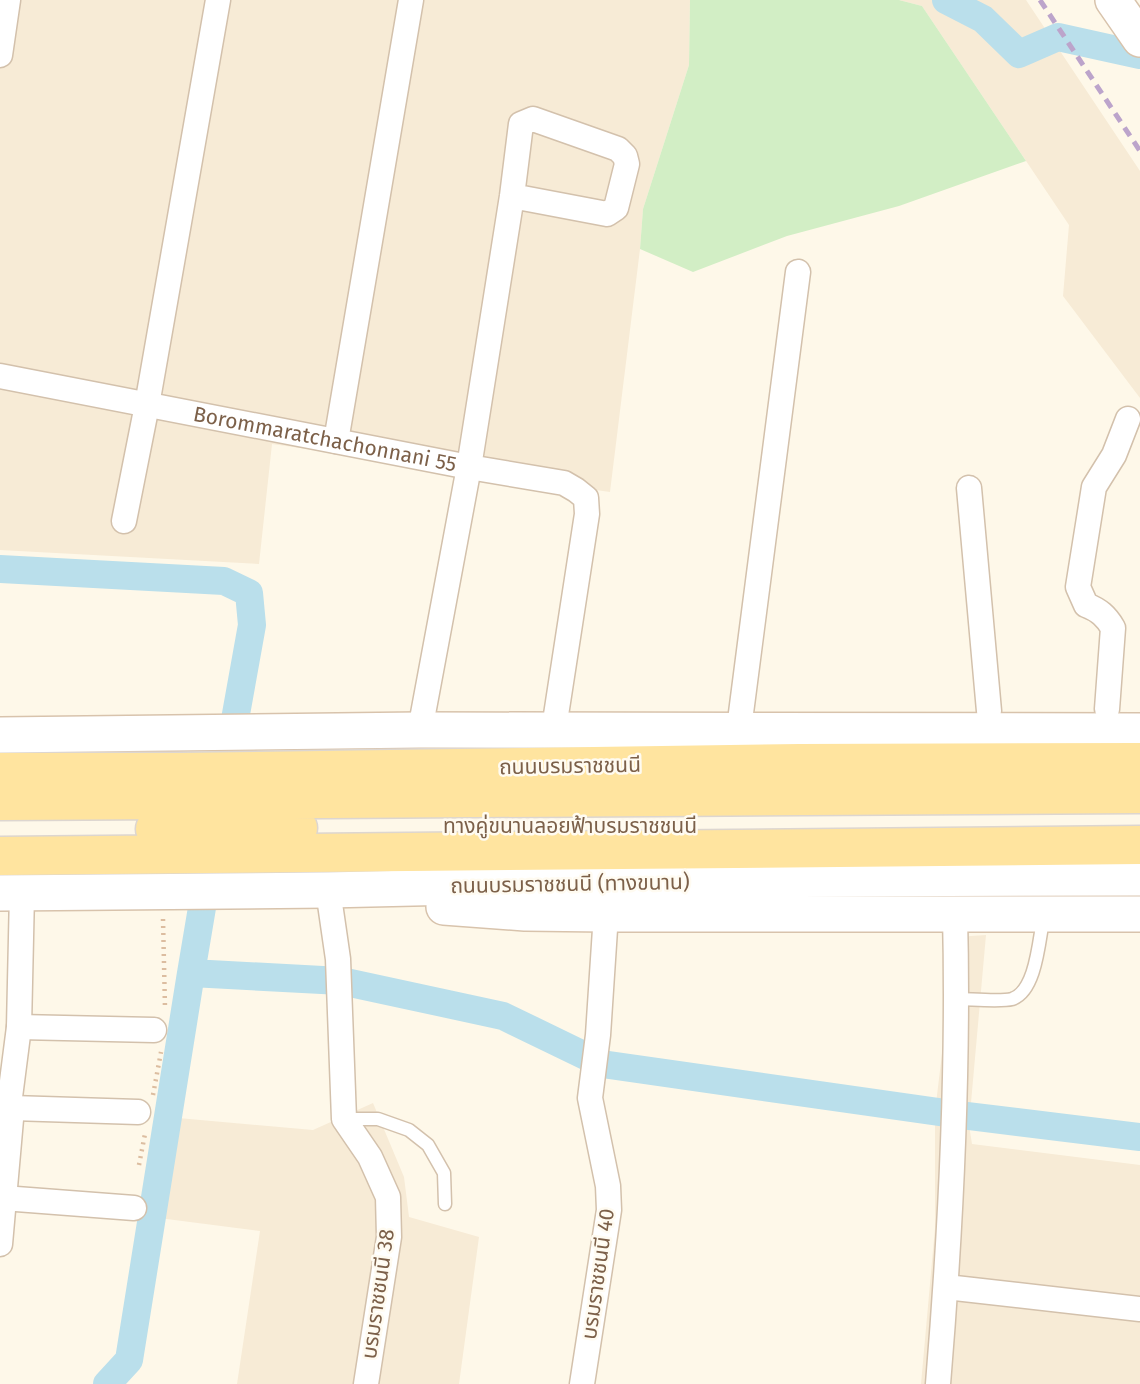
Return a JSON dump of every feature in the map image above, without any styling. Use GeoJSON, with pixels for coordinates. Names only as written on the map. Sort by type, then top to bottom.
{"type":"FeatureCollection","features":[{"type":"Feature","properties":{"kind":"main road"},"geometry":{"type":"LineString","coordinates":[[1114,0],[1140,39]]}},
{"type":"Feature","properties":{"kind":"main road"},"geometry":{"type":"LineString","coordinates":[[1135,0],[1140,7]]}},
{"type":"Feature","properties":{"kind":"main road"},"geometry":{"type":"LineString","coordinates":[[420,730],[511,717],[556,715],[1123,708]]}},
{"type":"Feature","properties":{"kind":"main road"},"geometry":{"type":"LineString","coordinates":[[0,735],[420,730],[796,747],[1140,731]]}},
{"type":"Feature","properties":{"kind":"main road","name":"ถนนบรมราชชนนี"},"geometry":{"type":"LineString","coordinates":[[0,772],[242,771],[796,747],[1140,762]]}},
{"type":"Feature","properties":{"kind":"main road","name":"ทางคู่ขนานลอยฟ้าบรมราชชนนี"},"geometry":{"type":"LineString","coordinates":[[0,801],[1140,794]]}},
{"type":"Feature","properties":{"kind":"main road","name":"ทางคู่ขนานลอยฟ้าบรมราชชนนี"},"geometry":{"type":"LineString","coordinates":[[0,831],[1140,822]]}},
{"type":"Feature","properties":{"kind":"main road"},"geometry":{"type":"LineString","coordinates":[[0,856],[164,873],[218,873],[801,864],[1140,845]]}},
{"type":"Feature","properties":{"kind":"main road","name":"ถนนบรมราชชนนี (ทางขนาน)"},"geometry":{"type":"LineString","coordinates":[[218,873],[328,890],[801,864],[1140,878]]}},
{"type":"Feature","properties":{"kind":"main road"},"geometry":{"type":"LineString","coordinates":[[11,893],[164,873]]}},
{"type":"Feature","properties":{"kind":"main road"},"geometry":{"type":"LineString","coordinates":[[328,890],[462,909],[525,913],[1140,914]]}},
{"type":"Feature","properties":{"kind":"street"},"geometry":{"type":"LineString","coordinates":[[0,55],[8,0]]}},
{"type":"Feature","properties":{"kind":"street"},"geometry":{"type":"LineString","coordinates":[[124,521],[219,0]]}},
{"type":"Feature","properties":{"kind":"street"},"geometry":{"type":"LineString","coordinates":[[336,441],[411,0]]}},
{"type":"Feature","properties":{"kind":"street"},"geometry":{"type":"LineString","coordinates":[[512,196],[607,214],[617,208],[627,164],[625,156],[618,149],[533,119],[521,124],[469,467],[564,484],[586,498],[587,514],[556,715]]}},
{"type":"Feature","properties":{"kind":"street"},"geometry":{"type":"LineString","coordinates":[[741,713],[798,272]]}},
{"type":"Feature","properties":{"kind":"street","name":"Borommaratchachonnani 55"},"geometry":{"type":"LineString","coordinates":[[0,376],[469,467],[420,730]]}},
{"type":"Feature","properties":{"kind":"street"},"geometry":{"type":"LineString","coordinates":[[1123,708],[1114,628],[1107,618],[1086,605],[1078,587],[1094,487],[1114,455],[1128,419]]}},
{"type":"Feature","properties":{"kind":"street"},"geometry":{"type":"LineString","coordinates":[[969,488],[989,711]]}},
{"type":"Feature","properties":{"kind":"street"},"geometry":{"type":"LineString","coordinates":[[328,890],[338,959],[344,1119]]}},
{"type":"Feature","properties":{"kind":"street"},"geometry":{"type":"LineString","coordinates":[[0,1244],[12,1108],[10,1097],[19,1027],[11,893]]}},
{"type":"Feature","properties":{"kind":"street","name":"บรมราชชนนี 40"},"geometry":{"type":"LineString","coordinates":[[582,1384],[609,1210],[608,1186],[590,1098],[598,1035],[606,914]]}},
{"type":"Feature","properties":{"kind":"street"},"geometry":{"type":"LineString","coordinates":[[938,1384],[952,1162],[957,999],[955,915]]}},
{"type":"Feature","properties":{"kind":"street"},"geometry":{"type":"LineString","coordinates":[[19,1027],[154,1030]]}},
{"type":"Feature","properties":{"kind":"street"},"geometry":{"type":"LineString","coordinates":[[12,1108],[138,1112]]}},
{"type":"Feature","properties":{"kind":"street","name":"บรมราชชนนี 38"},"geometry":{"type":"LineString","coordinates":[[344,1119],[370,1157],[388,1197],[389,1237],[366,1384]]}},
{"type":"Feature","properties":{"kind":"street"},"geometry":{"type":"LineString","coordinates":[[3,1198],[134,1208]]}},
{"type":"Feature","properties":{"kind":"street"},"geometry":{"type":"LineString","coordinates":[[946,1287],[1140,1309]]}},
{"type":"Feature","properties":{"kind":"lane"},"geometry":{"type":"LineString","coordinates":[[957,999],[1013,999],[1024,990],[1032,979],[1044,915]]}},
{"type":"Feature","properties":{"kind":"lane"},"geometry":{"type":"LineString","coordinates":[[344,1119],[378,1119],[409,1130],[428,1145],[444,1173],[445,1204]]}},
{"type":"Feature","properties":{"kind":"shaded area"},"geometry":{"type":"Polygon","coordinates":[[[0,0],[690,0],[689,65],[643,209],[610,492],[272,444],[259,564],[0,550],[0,0]]]}},
{"type":"Feature","properties":{"kind":"shaded area"},"geometry":{"type":"Polygon","coordinates":[[[899,0],[1026,0],[1140,171],[1140,398],[1063,296],[1069,225],[922,6],[899,0]]]}},
{"type":"Feature","properties":{"kind":"shaded area"},"geometry":{"type":"Polygon","coordinates":[[[986,935],[969,1125],[972,1144],[1140,1165],[1140,1384],[921,1384],[935,1228],[935,1112],[956,937],[986,935]]]}},
{"type":"Feature","properties":{"kind":"shaded area"},"geometry":{"type":"Polygon","coordinates":[[[373,1103],[404,1177],[409,1217],[479,1237],[459,1384],[237,1384],[260,1231],[151,1217],[167,1117],[313,1130],[373,1103]]]}},
{"type":"Feature","properties":{"kind":"green space"},"geometry":{"type":"Polygon","coordinates":[[[690,0],[899,0],[922,6],[1026,161],[899,206],[787,236],[693,272],[640,249],[643,209],[689,65],[690,0]]]}},
{"type":"Feature","properties":{"kind":"waterway"},"geometry":{"type":"LineString","coordinates":[[946,0],[983,19],[1019,54],[1058,37],[1140,55]]}},
{"type":"Feature","properties":{"kind":"waterway"},"geometry":{"type":"LineString","coordinates":[[0,569],[224,581],[249,593],[252,625],[229,753]]}},
{"type":"Feature","properties":{"kind":"waterway"},"geometry":{"type":"LineString","coordinates":[[208,872],[191,973],[341,981],[503,1016],[602,1064],[960,1115],[1140,1137]]}},
{"type":"Feature","properties":{"kind":"waterway"},"geometry":{"type":"LineString","coordinates":[[107,1384],[129,1360],[191,973]]}},
{"type":"Feature","properties":{"kind":"railway"},"geometry":{"type":"LineString","coordinates":[[1040,0],[1140,151]]}}]}
